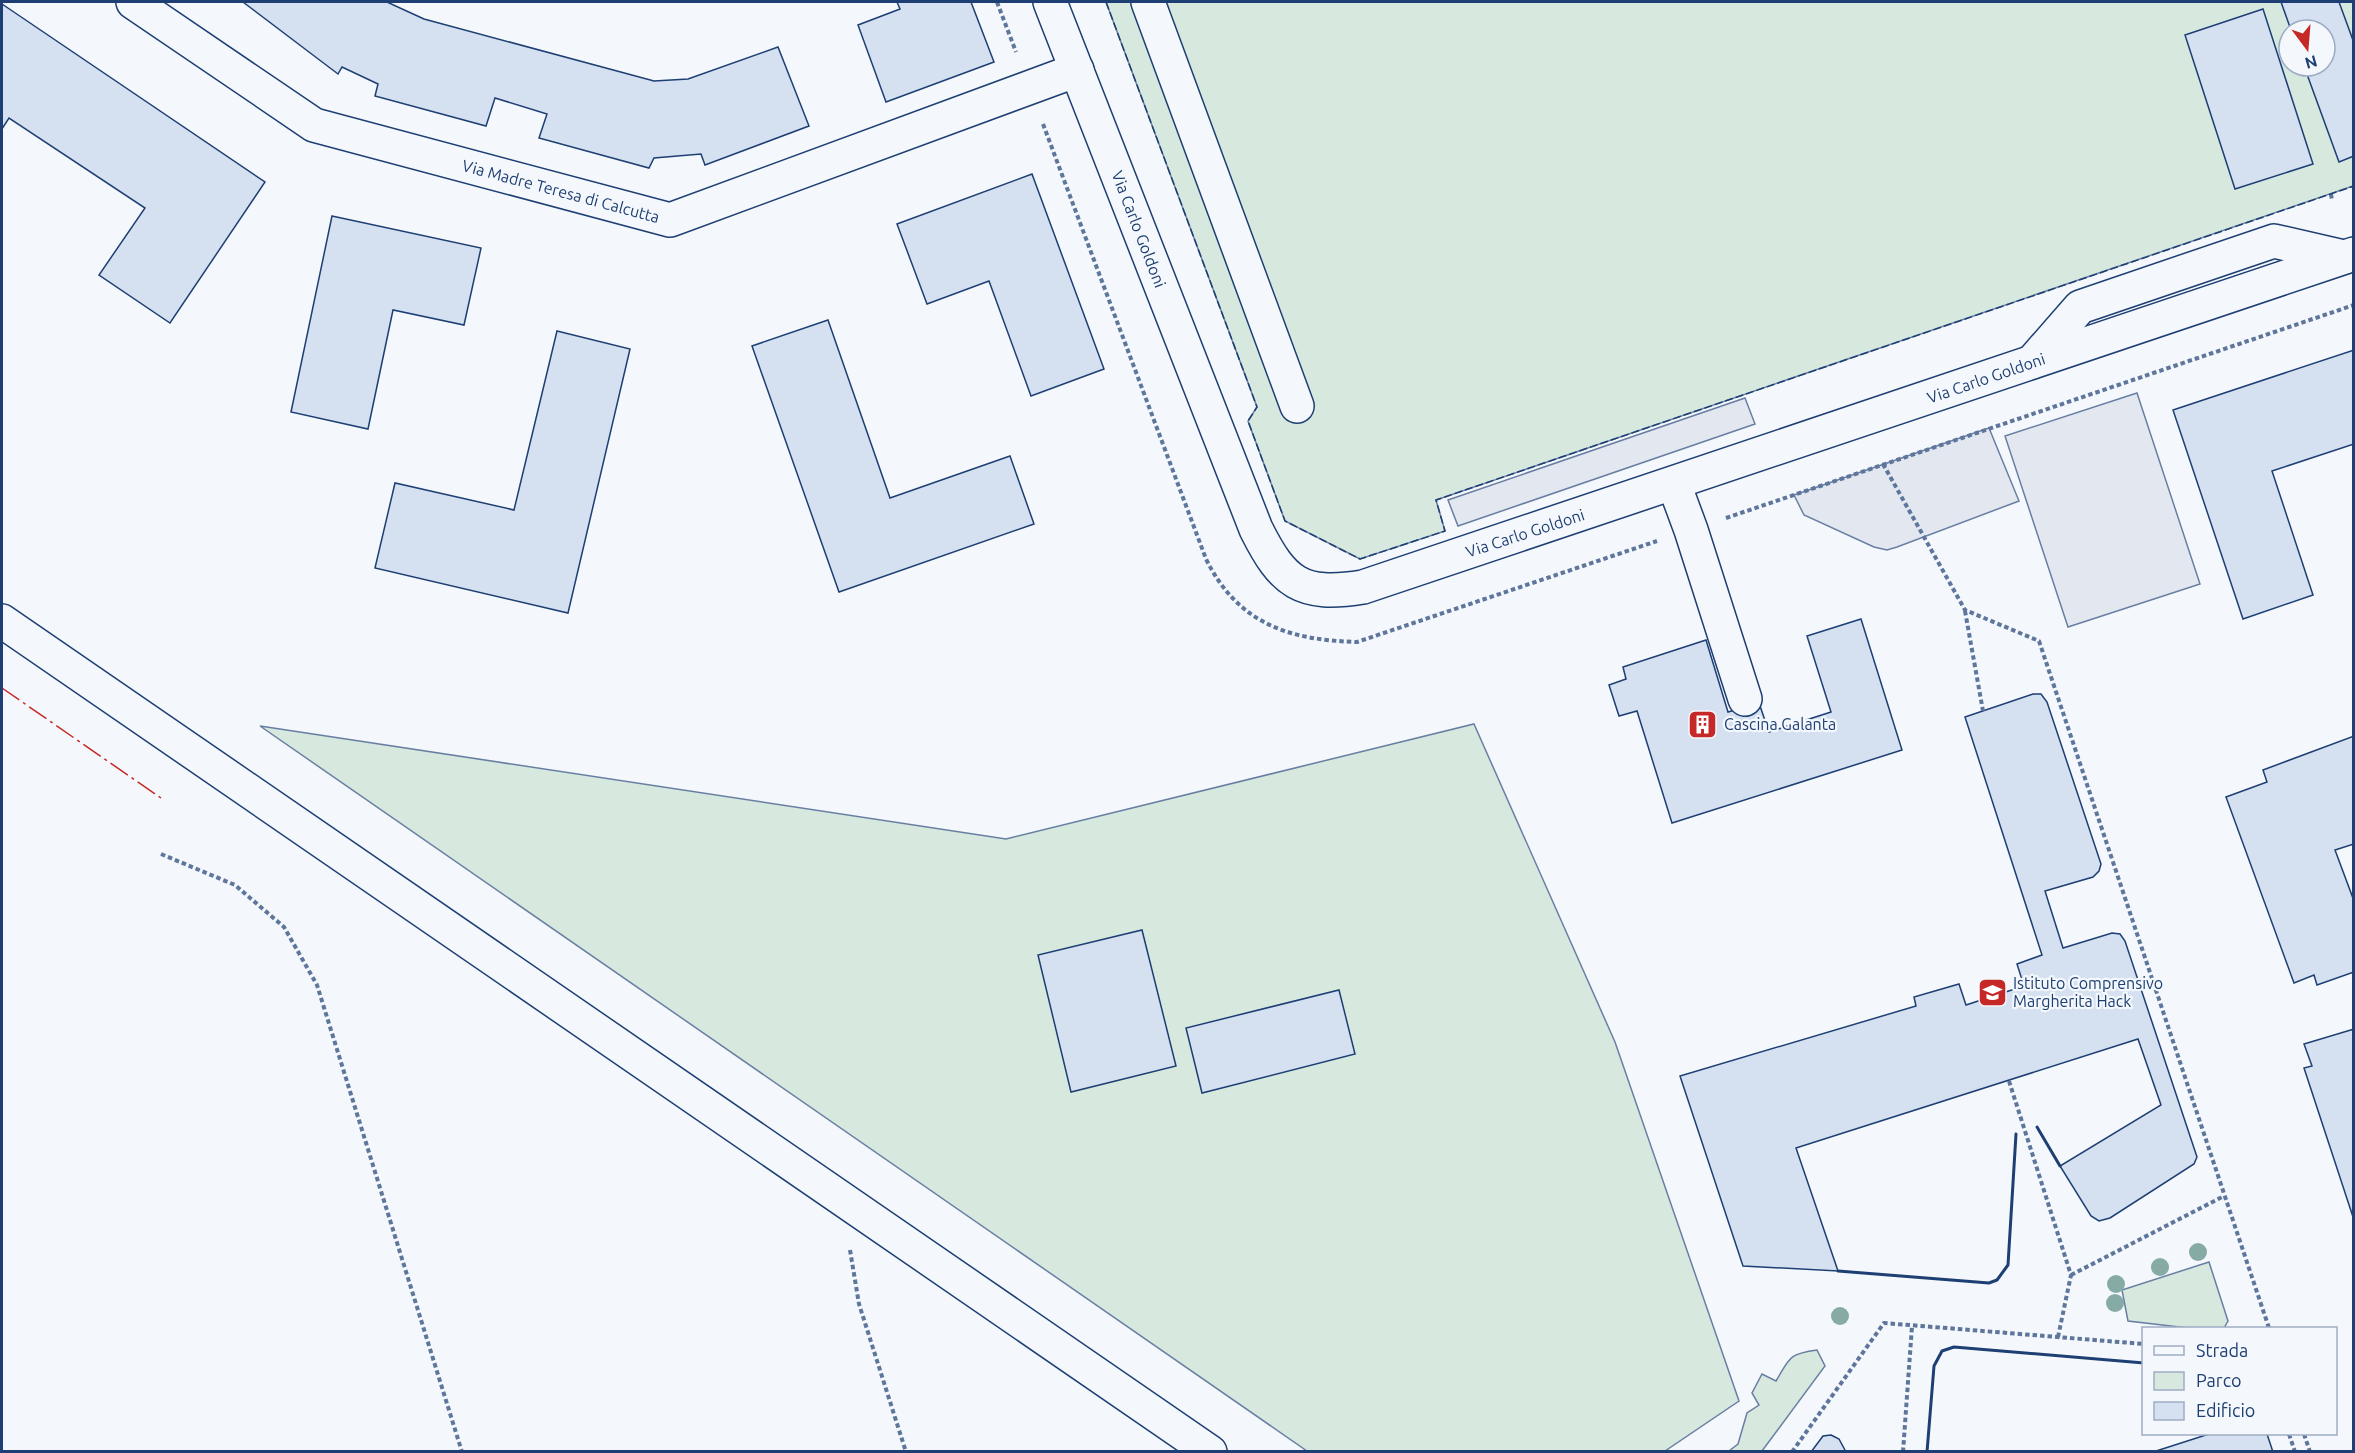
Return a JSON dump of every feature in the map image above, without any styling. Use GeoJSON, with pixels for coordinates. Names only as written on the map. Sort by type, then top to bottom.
{"type":"FeatureCollection","features":[{"type":"Feature","properties":{"kind":"street","name":"Via Madre Teresa di Calcutta"},"geometry":{"type":"LineString","coordinates":[[133,2],[314,124],[670,220],[1077,70]]}},
{"type":"Feature","properties":{"kind":"street","name":"Via Carlo Goldoni"},"geometry":{"type":"LineString","coordinates":[[1050,2],[1256,529],[1268,554],[1287,577],[1312,589],[1334,592],[1363,587],[2349,255]]}},
{"type":"Feature","properties":{"kind":"street"},"geometry":{"type":"LineString","coordinates":[[1148,2],[1297,406]]}},
{"type":"Feature","properties":{"kind":"street"},"geometry":{"type":"LineString","coordinates":[[1674,484],[1745,699]]}},
{"type":"Feature","properties":{"kind":"street"},"geometry":{"type":"LineString","coordinates":[[2,621],[1210,1452]]}},
{"type":"Feature","properties":{"kind":"path"},"geometry":{"type":"LineString","coordinates":[[998,2],[1206,559],[1216,578],[1239,604],[1261,620],[1291,634],[1310,639],[1357,642],[2354,305]]}},
{"type":"Feature","properties":{"kind":"path"},"geometry":{"type":"LineString","coordinates":[[2331,194],[2332,201]]}},
{"type":"Feature","properties":{"kind":"path"},"geometry":{"type":"LineString","coordinates":[[1883,464],[1965,610],[1983,711]]}},
{"type":"Feature","properties":{"kind":"path"},"geometry":{"type":"LineString","coordinates":[[1965,610],[2040,641],[2268,1327]]}},
{"type":"Feature","properties":{"kind":"path"},"geometry":{"type":"LineString","coordinates":[[161,854],[235,885],[284,927],[317,985],[462,1452]]}},
{"type":"Feature","properties":{"kind":"path"},"geometry":{"type":"LineString","coordinates":[[2009,1081],[2071,1275],[2058,1337]]}},
{"type":"Feature","properties":{"kind":"path"},"geometry":{"type":"LineString","coordinates":[[2071,1275],[2224,1196]]}},
{"type":"Feature","properties":{"kind":"path"},"geometry":{"type":"LineString","coordinates":[[842,1199],[859,1304],[906,1452]]}},
{"type":"Feature","properties":{"kind":"path"},"geometry":{"type":"LineString","coordinates":[[1792,1452],[1884,1323],[2142,1344]]}},
{"type":"Feature","properties":{"kind":"path"},"geometry":{"type":"LineString","coordinates":[[1903,1452],[1912,1326]]}},
{"type":"Feature","properties":{"kind":"path"},"geometry":{"type":"LineString","coordinates":[[2289,1435],[2295,1452]]}},
{"type":"Feature","properties":{"kind":"path"},"geometry":{"type":"LineString","coordinates":[[2304,1435],[2310,1452]]}},
{"type":"Feature","properties":{"kind":"green space"},"geometry":{"type":"Polygon","coordinates":[[[1106,2],[2353,2],[2353,186],[1436,500],[1445,531],[1360,559],[1285,521],[1248,421],[1257,407],[1106,2]]]}},
{"type":"Feature","properties":{"kind":"green space"},"geometry":{"type":"Polygon","coordinates":[[[1474,724],[1615,1042],[1739,1401],[1665,1451],[1307,1451],[260,726],[1006,839],[1474,724]]]}},
{"type":"Feature","properties":{"kind":"green space"},"geometry":{"type":"Polygon","coordinates":[[[2209,1262],[2228,1321],[2225,1327],[2179,1327],[2128,1321],[2122,1290],[2209,1262]]]}},
{"type":"Feature","properties":{"kind":"green space"},"geometry":{"type":"Polygon","coordinates":[[[1817,1350],[1825,1366],[1762,1451],[1729,1451],[1738,1444],[1747,1413],[1759,1405],[1752,1393],[1762,1374],[1776,1381],[1791,1358],[1800,1353],[1817,1350]]]}},
{"type":"Feature","properties":{"kind":"shaded area"},"geometry":{"type":"Polygon","coordinates":[[[2137,393],[2200,584],[2068,627],[2005,436],[2137,393]]]}},
{"type":"Feature","properties":{"kind":"shaded area"},"geometry":{"type":"Polygon","coordinates":[[[1745,398],[1755,424],[1458,526],[1448,500],[1745,398]]]}},
{"type":"Feature","properties":{"kind":"shaded area"},"geometry":{"type":"Polygon","coordinates":[[[1989,428],[2019,501],[1897,547],[1887,550],[1874,547],[1804,515],[1794,495],[1989,428]]]}},
{"type":"Feature","properties":{"kind":"building"},"geometry":{"type":"Polygon","coordinates":[[[243,2],[387,2],[424,19],[654,81],[688,79],[778,47],[809,126],[705,165],[701,154],[654,158],[649,168],[539,138],[547,114],[495,98],[486,126],[375,96],[378,84],[342,67],[338,74],[243,2]]]}},
{"type":"Feature","properties":{"kind":"building"},"geometry":{"type":"Polygon","coordinates":[[[897,2],[971,2],[994,62],[886,102],[858,25],[900,9],[897,2]]]}},
{"type":"Feature","properties":{"kind":"building"},"geometry":{"type":"Polygon","coordinates":[[[2281,2],[2339,2],[2354,43],[2354,156],[2339,162],[2308,78],[2337,78],[2337,18],[2287,18],[2281,2]]]}},
{"type":"Feature","properties":{"kind":"building"},"geometry":{"type":"Polygon","coordinates":[[[2,4],[265,182],[170,323],[99,275],[145,208],[9,118],[2,129],[2,4]]]}},
{"type":"Feature","properties":{"kind":"building"},"geometry":{"type":"Polygon","coordinates":[[[2263,9],[2277,52],[2277,78],[2285,78],[2313,164],[2235,189],[2185,35],[2263,9]]]}},
{"type":"Feature","properties":{"kind":"building"},"geometry":{"type":"Polygon","coordinates":[[[1032,174],[1104,369],[1031,396],[989,281],[927,304],[897,224],[1032,174]]]}},
{"type":"Feature","properties":{"kind":"building"},"geometry":{"type":"Polygon","coordinates":[[[332,216],[481,248],[464,325],[393,310],[368,429],[291,412],[332,216]]]}},
{"type":"Feature","properties":{"kind":"building"},"geometry":{"type":"Polygon","coordinates":[[[828,320],[890,498],[1010,456],[1034,524],[839,592],[752,346],[828,320]]]}},
{"type":"Feature","properties":{"kind":"building"},"geometry":{"type":"Polygon","coordinates":[[[557,331],[630,349],[568,613],[375,568],[395,483],[514,510],[557,331]]]}},
{"type":"Feature","properties":{"kind":"building"},"geometry":{"type":"Polygon","coordinates":[[[2354,350],[2354,444],[2272,471],[2313,595],[2243,619],[2173,410],[2354,350]]]}},
{"type":"Feature","properties":{"kind":"building","name":"Cascina Galanta"},"geometry":{"type":"Polygon","coordinates":[[[1861,619],[1902,750],[1672,823],[1637,711],[1619,716],[1609,685],[1626,679],[1623,667],[1706,640],[1728,712],[1759,703],[1769,732],[1831,712],[1807,636],[1861,619]]]}},
{"type":"Feature","properties":{"kind":"building"},"geometry":{"type":"Polygon","coordinates":[[[2033,694],[2041,694],[2047,702],[2101,864],[2099,871],[2093,877],[2045,891],[2063,948],[2112,933],[2120,934],[2125,941],[2197,1157],[2194,1164],[2110,1218],[2099,1221],[2091,1216],[2060,1166],[2161,1105],[2138,1039],[1796,1148],[1838,1271],[1743,1266],[1680,1076],[1916,1006],[1914,997],[1959,984],[1966,1005],[2024,986],[2017,964],[2042,955],[1965,717],[2033,694]]]}},
{"type":"Feature","properties":{"kind":"building"},"geometry":{"type":"Polygon","coordinates":[[[2354,736],[2354,844],[2335,850],[2354,901],[2354,972],[2317,985],[2314,975],[2294,983],[2226,797],[2267,782],[2263,770],[2354,736]]]}},
{"type":"Feature","properties":{"kind":"building"},"geometry":{"type":"Polygon","coordinates":[[[1142,930],[1176,1066],[1071,1092],[1038,955],[1142,930]]]}},
{"type":"Feature","properties":{"kind":"building"},"geometry":{"type":"Polygon","coordinates":[[[1339,990],[1355,1054],[1202,1093],[1186,1028],[1339,990]]]}},
{"type":"Feature","properties":{"kind":"building"},"geometry":{"type":"Polygon","coordinates":[[[2354,1029],[2354,1220],[2304,1068],[2312,1066],[2304,1044],[2354,1029]]]}},
{"type":"Feature","properties":{"kind":"building"},"geometry":{"type":"Polygon","coordinates":[[[1831,1435],[1839,1439],[1846,1452],[1811,1452],[1823,1436],[1831,1435]]]}},
{"type":"Feature","properties":{"kind":"building"},"geometry":{"type":"Polygon","coordinates":[[[2206,1435],[2267,1435],[2273,1452],[2153,1452],[2206,1435]]]}},
{"type":"Feature","properties":{"kind":"fence"},"geometry":{"type":"LineString","coordinates":[[1106,2],[1257,407],[1248,421],[1285,521],[1360,559],[1445,531],[1436,500],[2354,186]]}},
{"type":"Feature","properties":{"kind":"wall"},"geometry":{"type":"LineString","coordinates":[[2037,1127],[2060,1166]]}},
{"type":"Feature","properties":{"kind":"wall"},"geometry":{"type":"LineString","coordinates":[[1838,1271],[1989,1283],[1997,1280],[2008,1265],[2016,1134]]}},
{"type":"Feature","properties":{"kind":"wall"},"geometry":{"type":"LineString","coordinates":[[1927,1452],[1934,1366],[1942,1351],[1954,1347],[2142,1363]]}},
{"type":"Feature","properties":{"kind":"power"},"geometry":{"type":"LineString","coordinates":[[2,688],[161,798]]}},
{"type":"Feature","properties":{"kind":"place","name":"Cascina Galanta"},"geometry":{"type":"Point","coordinates":[1703,724]}},
{"type":"Feature","properties":{"kind":"place","name":"Istituto Comprensivo Margherita Hack"},"geometry":{"type":"Point","coordinates":[1992,992]}}]}
